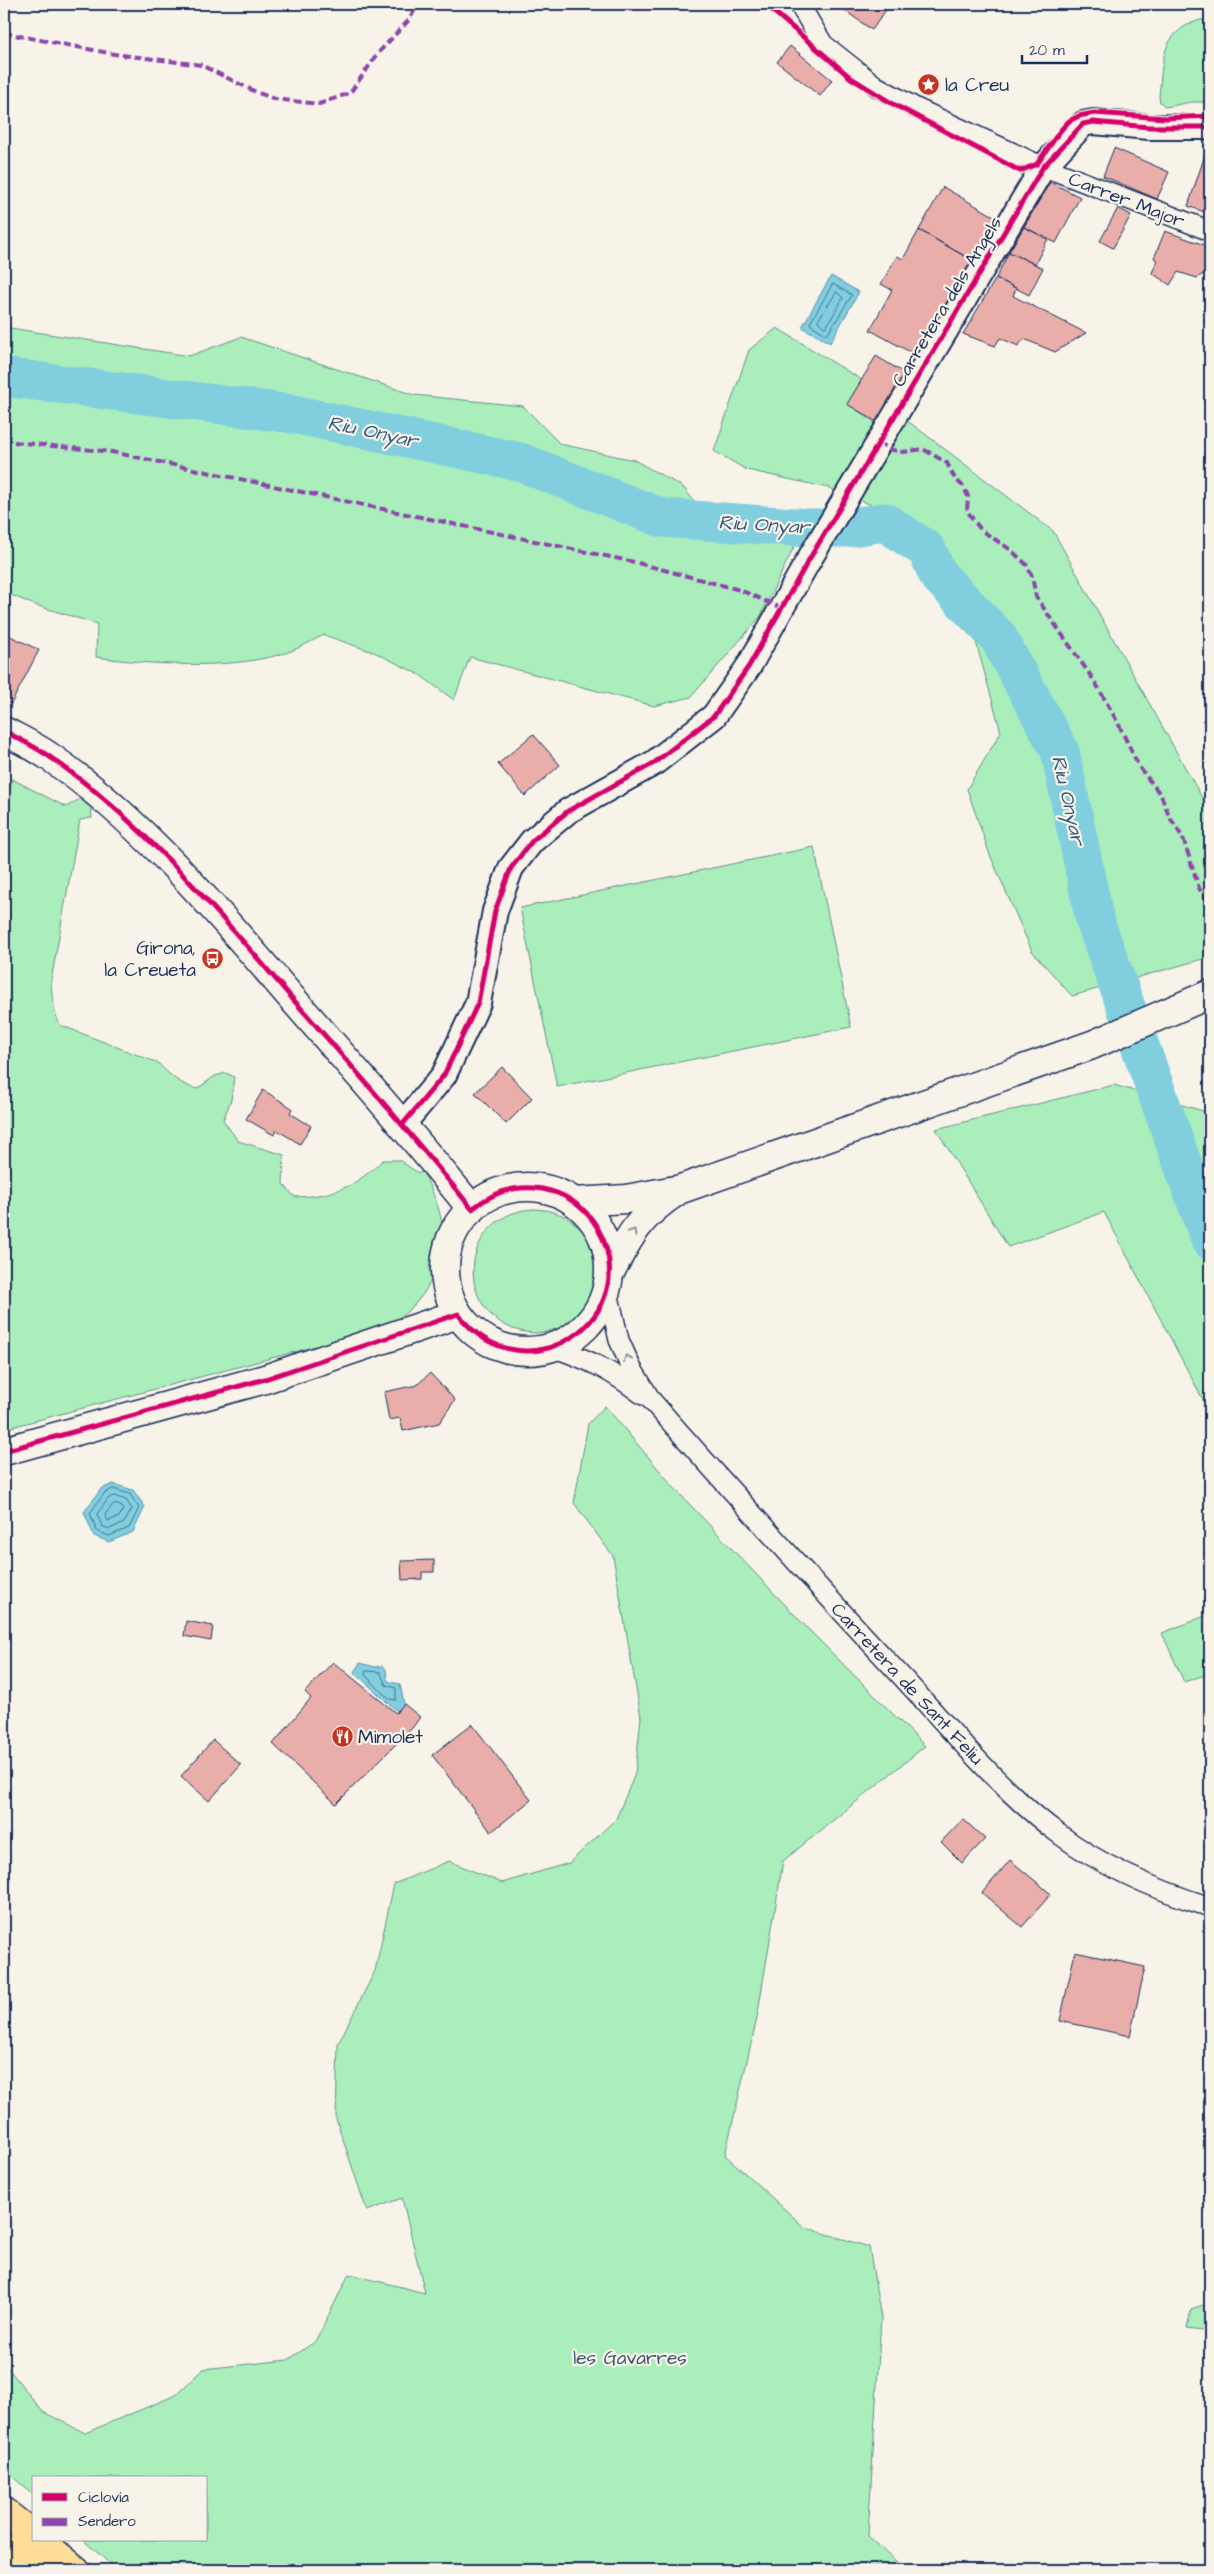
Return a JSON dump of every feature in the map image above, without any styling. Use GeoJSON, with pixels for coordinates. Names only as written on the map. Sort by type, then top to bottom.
{"type":"FeatureCollection","features":[{"type":"Feature","properties":{"kind":"highway"},"geometry":{"type":"LineString","coordinates":[[4,2512],[32,2534]]}},
{"type":"Feature","properties":{"kind":"highway"},"geometry":{"type":"LineString","coordinates":[[41,2542],[76,2570]]}},
{"type":"Feature","properties":{"kind":"highway"},"geometry":{"type":"LineString","coordinates":[[4,2548],[35,2570]]}},
{"type":"Feature","properties":{"kind":"main road"},"geometry":{"type":"LineString","coordinates":[[4,731],[49,756],[98,794],[152,844],[248,946],[403,1124],[472,1208]]}},
{"type":"Feature","properties":{"kind":"main road"},"geometry":{"type":"LineString","coordinates":[[574,1202],[626,1199],[682,1189],[946,1095],[1005,1078],[1092,1046],[1210,994]]}},
{"type":"Feature","properties":{"kind":"main road"},"geometry":{"type":"LineString","coordinates":[[608,1281],[607,1254],[601,1234],[594,1222],[574,1202],[549,1190],[522,1187],[495,1194],[472,1208],[456,1228],[446,1252],[445,1265],[448,1290],[458,1314],[475,1333],[498,1346],[524,1351],[552,1347],[577,1334],[587,1325],[602,1302],[608,1281],[635,1227],[655,1206],[682,1189]]}},
{"type":"Feature","properties":{"kind":"main road"},"geometry":{"type":"LineString","coordinates":[[4,1451],[265,1379],[458,1314]]}},
{"type":"Feature","properties":{"kind":"street","name":"Carrer Major"},"geometry":{"type":"LineString","coordinates":[[799,4],[823,44],[876,86],[916,108],[1043,167],[1210,231]]}},
{"type":"Feature","properties":{"kind":"street","name":"Carretera dels Angels"},"geometry":{"type":"LineString","coordinates":[[403,1124],[444,1075],[478,1003],[495,911],[511,868],[532,841],[568,811],[654,764],[714,716],[749,666],[787,597],[1043,167],[1083,124],[1094,122],[1149,127],[1210,127]]}},
{"type":"Feature","properties":{"kind":"street","name":"Carretera de Sant Feliu"},"geometry":{"type":"LineString","coordinates":[[608,1281],[619,1340],[631,1367],[651,1400],[878,1651],[1019,1800],[1058,1834],[1106,1864],[1154,1887],[1210,1907]]}},
{"type":"Feature","properties":{"kind":"street","name":"Carretera de Sant Feliu"},"geometry":{"type":"LineString","coordinates":[[552,1347],[590,1360],[618,1376],[651,1400]]}},
{"type":"Feature","properties":{"kind":"green space"},"geometry":{"type":"Polygon","coordinates":[[[1200,20],[1210,20],[1210,102],[1191,102],[1166,107],[1160,102],[1159,96],[1161,71],[1166,49],[1177,32],[1187,25],[1200,20]]]}},
{"type":"Feature","properties":{"kind":"green space"},"geometry":{"type":"Polygon","coordinates":[[[4,327],[189,356],[241,337],[414,395],[523,406],[560,444],[634,460],[683,487],[724,539],[797,541],[760,617],[691,697],[654,706],[470,657],[454,700],[420,675],[376,653],[324,635],[288,652],[237,662],[165,664],[96,657],[97,624],[35,605],[4,592],[4,327]]]}},
{"type":"Feature","properties":{"kind":"green space"},"geometry":{"type":"Polygon","coordinates":[[[777,328],[862,380],[848,404],[886,430],[897,413],[1053,531],[1210,812],[1210,957],[1072,996],[1032,951],[990,855],[967,789],[1001,732],[954,563],[904,518],[829,488],[747,470],[714,451],[749,350],[777,328]]]}},
{"type":"Feature","properties":{"kind":"green space"},"geometry":{"type":"Polygon","coordinates":[[[12,779],[66,807],[80,799],[91,808],[92,818],[80,820],[51,981],[54,1009],[60,1025],[158,1063],[176,1079],[197,1089],[215,1076],[226,1073],[234,1077],[231,1100],[223,1120],[238,1141],[284,1155],[283,1184],[295,1197],[321,1195],[343,1188],[363,1177],[383,1160],[399,1160],[418,1173],[423,1172],[440,1213],[443,1233],[442,1247],[434,1275],[427,1289],[408,1311],[384,1326],[362,1334],[4,1429],[4,807],[12,779]]]}},
{"type":"Feature","properties":{"kind":"green space"},"geometry":{"type":"Polygon","coordinates":[[[814,847],[851,1027],[557,1087],[520,908],[814,847]]]}},
{"type":"Feature","properties":{"kind":"green space"},"geometry":{"type":"Polygon","coordinates":[[[1114,1085],[1210,1113],[1210,1413],[1104,1212],[1008,1247],[936,1129],[1114,1085]]]}},
{"type":"Feature","properties":{"kind":"green space"},"geometry":{"type":"Polygon","coordinates":[[[535,1209],[559,1214],[570,1219],[579,1227],[587,1236],[592,1247],[597,1271],[592,1295],[587,1306],[579,1315],[570,1323],[559,1328],[535,1333],[511,1328],[500,1323],[491,1315],[483,1306],[478,1295],[473,1271],[478,1247],[483,1236],[491,1227],[500,1219],[511,1214],[535,1209]]]}},
{"type":"Feature","properties":{"kind":"green space","name":"les Gavarres"},"geometry":{"type":"Polygon","coordinates":[[[605,1406],[677,1491],[810,1631],[925,1746],[783,1861],[757,2018],[725,2155],[804,2227],[869,2247],[881,2318],[868,2536],[906,2570],[117,2570],[85,2542],[208,2542],[208,2476],[32,2476],[32,2494],[4,2469],[4,2338],[7,2367],[43,2412],[85,2433],[176,2395],[203,2369],[288,2360],[316,2341],[349,2274],[425,2293],[402,2198],[367,2211],[336,2119],[338,2044],[375,1971],[394,1884],[449,1861],[502,1883],[569,1863],[616,1819],[635,1774],[641,1717],[613,1556],[574,1503],[588,1424],[605,1406]]]}},
{"type":"Feature","properties":{"kind":"green space"},"geometry":{"type":"Polygon","coordinates":[[[1210,1614],[1210,1673],[1184,1682],[1162,1633],[1210,1614]]]}},
{"type":"Feature","properties":{"kind":"green space"},"geometry":{"type":"Polygon","coordinates":[[[1210,2303],[1210,2332],[1187,2329],[1191,2309],[1210,2303]]]}},
{"type":"Feature","properties":{"kind":"water"},"geometry":{"type":"Polygon","coordinates":[[[831,276],[859,292],[830,343],[802,327],[831,276]]]}},
{"type":"Feature","properties":{"kind":"water"},"geometry":{"type":"Polygon","coordinates":[[[113,1484],[133,1490],[145,1507],[133,1532],[109,1542],[94,1536],[84,1512],[101,1489],[113,1484]]]}},
{"type":"Feature","properties":{"kind":"water"},"geometry":{"type":"Polygon","coordinates":[[[360,1663],[375,1667],[383,1666],[386,1669],[387,1679],[390,1682],[400,1684],[404,1704],[397,1711],[354,1672],[360,1663]]]}},
{"type":"Feature","properties":{"kind":"building"},"geometry":{"type":"Polygon","coordinates":[[[849,4],[890,4],[872,30],[844,10],[849,4]]]}},
{"type":"Feature","properties":{"kind":"building"},"geometry":{"type":"Polygon","coordinates":[[[790,46],[832,80],[820,96],[777,62],[790,46]]]}},
{"type":"Feature","properties":{"kind":"building"},"geometry":{"type":"Polygon","coordinates":[[[1210,140],[1210,214],[1188,206],[1210,140]]]}},
{"type":"Feature","properties":{"kind":"building"},"geometry":{"type":"Polygon","coordinates":[[[1114,148],[1169,172],[1157,199],[1103,176],[1114,148]]]}},
{"type":"Feature","properties":{"kind":"building"},"geometry":{"type":"Polygon","coordinates":[[[1050,182],[1080,197],[1056,243],[1024,227],[1050,182]]]}},
{"type":"Feature","properties":{"kind":"building"},"geometry":{"type":"Polygon","coordinates":[[[943,187],[999,219],[975,262],[919,230],[943,187]]]}},
{"type":"Feature","properties":{"kind":"building"},"geometry":{"type":"Polygon","coordinates":[[[1118,208],[1131,215],[1113,248],[1100,241],[1118,208]]]}},
{"type":"Feature","properties":{"kind":"building"},"geometry":{"type":"Polygon","coordinates":[[[1024,227],[1048,239],[1035,264],[1009,252],[1024,227]]]}},
{"type":"Feature","properties":{"kind":"building"},"geometry":{"type":"Polygon","coordinates":[[[919,230],[975,262],[921,358],[870,330],[892,290],[881,284],[897,256],[903,259],[919,230]]]}},
{"type":"Feature","properties":{"kind":"building"},"geometry":{"type":"Polygon","coordinates":[[[1165,231],[1210,247],[1210,273],[1208,271],[1197,278],[1178,272],[1170,285],[1152,273],[1157,260],[1154,258],[1165,231]]]}},
{"type":"Feature","properties":{"kind":"building"},"geometry":{"type":"Polygon","coordinates":[[[1009,252],[1043,268],[1029,295],[996,278],[1009,252]]]}},
{"type":"Feature","properties":{"kind":"building"},"geometry":{"type":"Polygon","coordinates":[[[996,278],[1016,288],[1013,296],[1086,333],[1055,352],[1024,339],[1018,346],[1000,338],[995,346],[963,334],[996,278]]]}},
{"type":"Feature","properties":{"kind":"building"},"geometry":{"type":"Polygon","coordinates":[[[876,356],[906,374],[877,422],[847,404],[876,356]]]}},
{"type":"Feature","properties":{"kind":"building"},"geometry":{"type":"Polygon","coordinates":[[[4,633],[39,650],[11,704],[4,701],[4,633]]]}},
{"type":"Feature","properties":{"kind":"building"},"geometry":{"type":"Polygon","coordinates":[[[533,734],[560,765],[525,796],[498,764],[533,734]]]}},
{"type":"Feature","properties":{"kind":"building"},"geometry":{"type":"Polygon","coordinates":[[[502,1067],[532,1098],[506,1124],[475,1093],[502,1067]]]}},
{"type":"Feature","properties":{"kind":"building"},"geometry":{"type":"Polygon","coordinates":[[[263,1090],[292,1108],[290,1113],[311,1126],[300,1144],[277,1130],[274,1135],[246,1119],[263,1090]]]}},
{"type":"Feature","properties":{"kind":"building"},"geometry":{"type":"Polygon","coordinates":[[[430,1373],[455,1400],[439,1423],[403,1431],[400,1418],[389,1420],[384,1392],[417,1385],[430,1373]]]}},
{"type":"Feature","properties":{"kind":"building"},"geometry":{"type":"Polygon","coordinates":[[[434,1560],[434,1572],[422,1572],[422,1579],[402,1580],[401,1561],[434,1560]]]}},
{"type":"Feature","properties":{"kind":"building"},"geometry":{"type":"Polygon","coordinates":[[[186,1621],[213,1626],[211,1641],[184,1636],[186,1621]]]}},
{"type":"Feature","properties":{"kind":"building","name":"Mimolet"},"geometry":{"type":"Polygon","coordinates":[[[333,1662],[396,1713],[404,1704],[420,1717],[413,1727],[336,1804],[273,1744],[311,1698],[305,1692],[333,1662]]]}},
{"type":"Feature","properties":{"kind":"building"},"geometry":{"type":"Polygon","coordinates":[[[472,1724],[531,1800],[491,1832],[432,1755],[472,1724]]]}},
{"type":"Feature","properties":{"kind":"building"},"geometry":{"type":"Polygon","coordinates":[[[213,1740],[241,1765],[209,1801],[181,1776],[213,1740]]]}},
{"type":"Feature","properties":{"kind":"building"},"geometry":{"type":"Polygon","coordinates":[[[963,1819],[985,1839],[962,1863],[941,1842],[963,1819]]]}},
{"type":"Feature","properties":{"kind":"building"},"geometry":{"type":"Polygon","coordinates":[[[1010,1860],[1051,1894],[1022,1927],[982,1893],[1010,1860]]]}},
{"type":"Feature","properties":{"kind":"building"},"geometry":{"type":"Polygon","coordinates":[[[1075,1952],[1145,1967],[1130,2036],[1060,2021],[1075,1952]]]}},
{"type":"Feature","properties":{"kind":"waterway","name":"Riu Onyar"},"geometry":{"type":"LineString","coordinates":[[4,377],[293,414],[520,462],[662,518],[809,528],[846,528],[885,522],[927,550],[938,575],[998,637],[1060,751],[1095,921],[1210,1240]]}},
{"type":"Feature","properties":{"kind":"marked path"},"geometry":{"type":"LineString","coordinates":[[4,33],[114,54],[201,65],[256,92],[275,99],[319,104],[350,93],[379,52],[409,20],[418,4]]}},
{"type":"Feature","properties":{"kind":"marked path"},"geometry":{"type":"LineString","coordinates":[[14,442],[112,452],[634,562],[740,590],[781,608]]}},
{"type":"Feature","properties":{"kind":"marked path"},"geometry":{"type":"LineString","coordinates":[[879,442],[888,449],[903,452],[923,449],[947,463],[955,479],[963,486],[968,496],[967,511],[981,530],[1011,550],[1026,564],[1032,576],[1036,597],[1095,682],[1118,723],[1139,767],[1161,795],[1169,816],[1183,838],[1199,888],[1210,905]]}},
{"type":"Feature","properties":{"kind":"cycle path"},"geometry":{"type":"LineString","coordinates":[[765,4],[851,78],[893,104],[1020,171],[1037,164],[1060,131],[1069,121],[1079,116],[1094,113],[1165,118],[1210,116]]}},
{"type":"Feature","properties":{"kind":"cycle path"},"geometry":{"type":"LineString","coordinates":[[403,1124],[444,1075],[478,1003],[495,911],[511,868],[532,841],[568,811],[654,763],[714,716],[749,666],[807,563],[1043,167],[1083,124],[1093,122],[1149,127],[1210,127]]}},
{"type":"Feature","properties":{"kind":"cycle path"},"geometry":{"type":"LineString","coordinates":[[4,731],[45,753],[116,809],[147,838],[235,932],[472,1209],[491,1197],[512,1189],[534,1188],[557,1193],[574,1202],[593,1221],[609,1260],[607,1291],[594,1317],[572,1337],[545,1349],[515,1350],[485,1339],[458,1314],[265,1379],[4,1451]]}},
{"type":"Feature","properties":{"kind":"place","name":"la Creu"},"geometry":{"type":"Point","coordinates":[929,84]}},
{"type":"Feature","properties":{"kind":"place","name":"Girona, la Creueta"},"geometry":{"type":"Point","coordinates":[212,958]}},
{"type":"Feature","properties":{"kind":"place","name":"Mimolet"},"geometry":{"type":"Point","coordinates":[342,1736]}}]}
